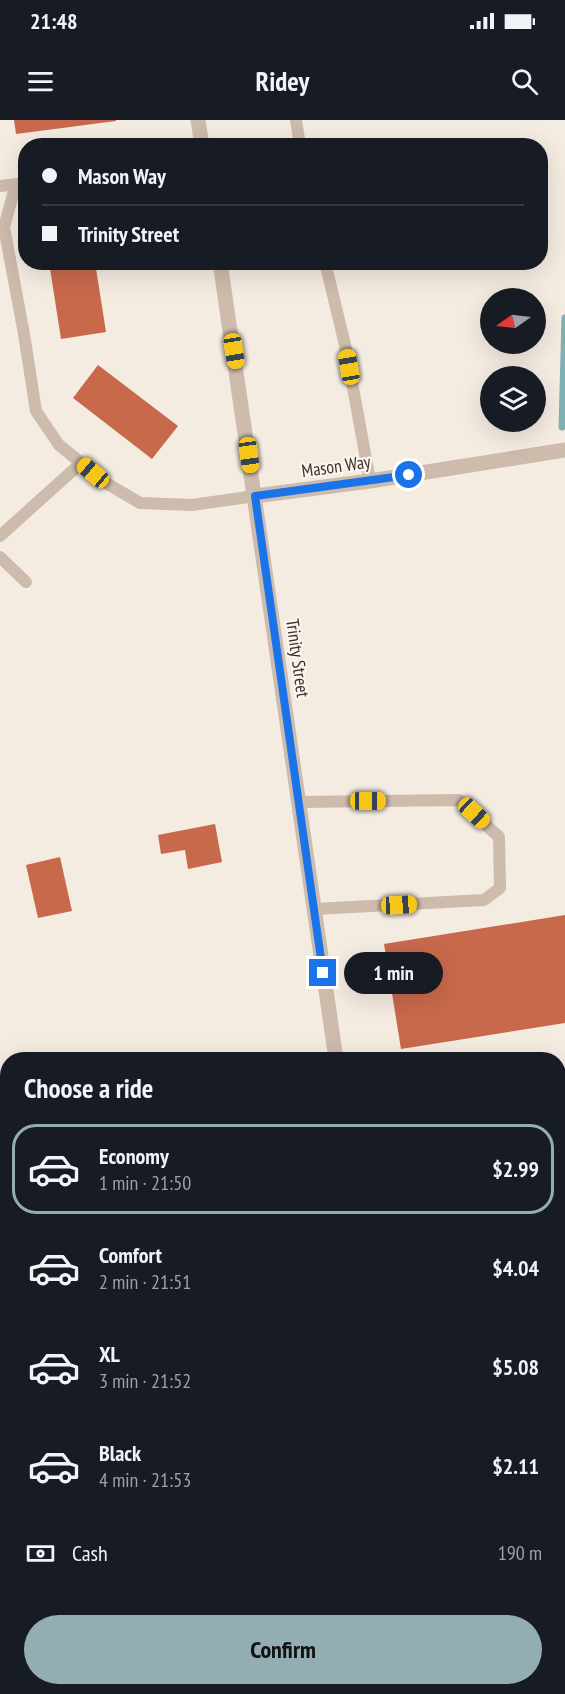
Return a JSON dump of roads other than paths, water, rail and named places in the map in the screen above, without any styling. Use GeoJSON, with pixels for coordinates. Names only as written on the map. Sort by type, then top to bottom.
{"type":"FeatureCollection","features":[{"type":"Feature","properties":{"kind":"street"},"geometry":{"type":"LineString","coordinates":[[198,120],[201,138]]}},
{"type":"Feature","properties":{"kind":"street","name":"Trinity Street"},"geometry":{"type":"LineString","coordinates":[[221,270],[335,1052]]}},
{"type":"Feature","properties":{"kind":"street","name":"Mason Way"},"geometry":{"type":"LineString","coordinates":[[255,496],[370,481],[565,450]]}},
{"type":"Feature","properties":{"kind":"lane"},"geometry":{"type":"LineString","coordinates":[[296,120],[299,138]]}},
{"type":"Feature","properties":{"kind":"lane"},"geometry":{"type":"LineString","coordinates":[[0,186],[18,184]]}},
{"type":"Feature","properties":{"kind":"lane"},"geometry":{"type":"LineString","coordinates":[[18,191],[3,227],[36,411],[60,445],[106,483],[140,503],[192,506],[255,496]]}},
{"type":"Feature","properties":{"kind":"lane"},"geometry":{"type":"LineString","coordinates":[[327,270],[346,349],[370,481]]}},
{"type":"Feature","properties":{"kind":"lane"},"geometry":{"type":"LineString","coordinates":[[0,536],[81,463]]}},
{"type":"Feature","properties":{"kind":"lane"},"geometry":{"type":"LineString","coordinates":[[0,557],[26,582]]}},
{"type":"Feature","properties":{"kind":"lane"},"geometry":{"type":"LineString","coordinates":[[299,801],[459,800],[499,837],[500,888],[484,900],[315,909]]}},
{"type":"Feature","properties":{"kind":"waterway"},"geometry":{"type":"LineString","coordinates":[[562,427],[565,318]]}}]}
